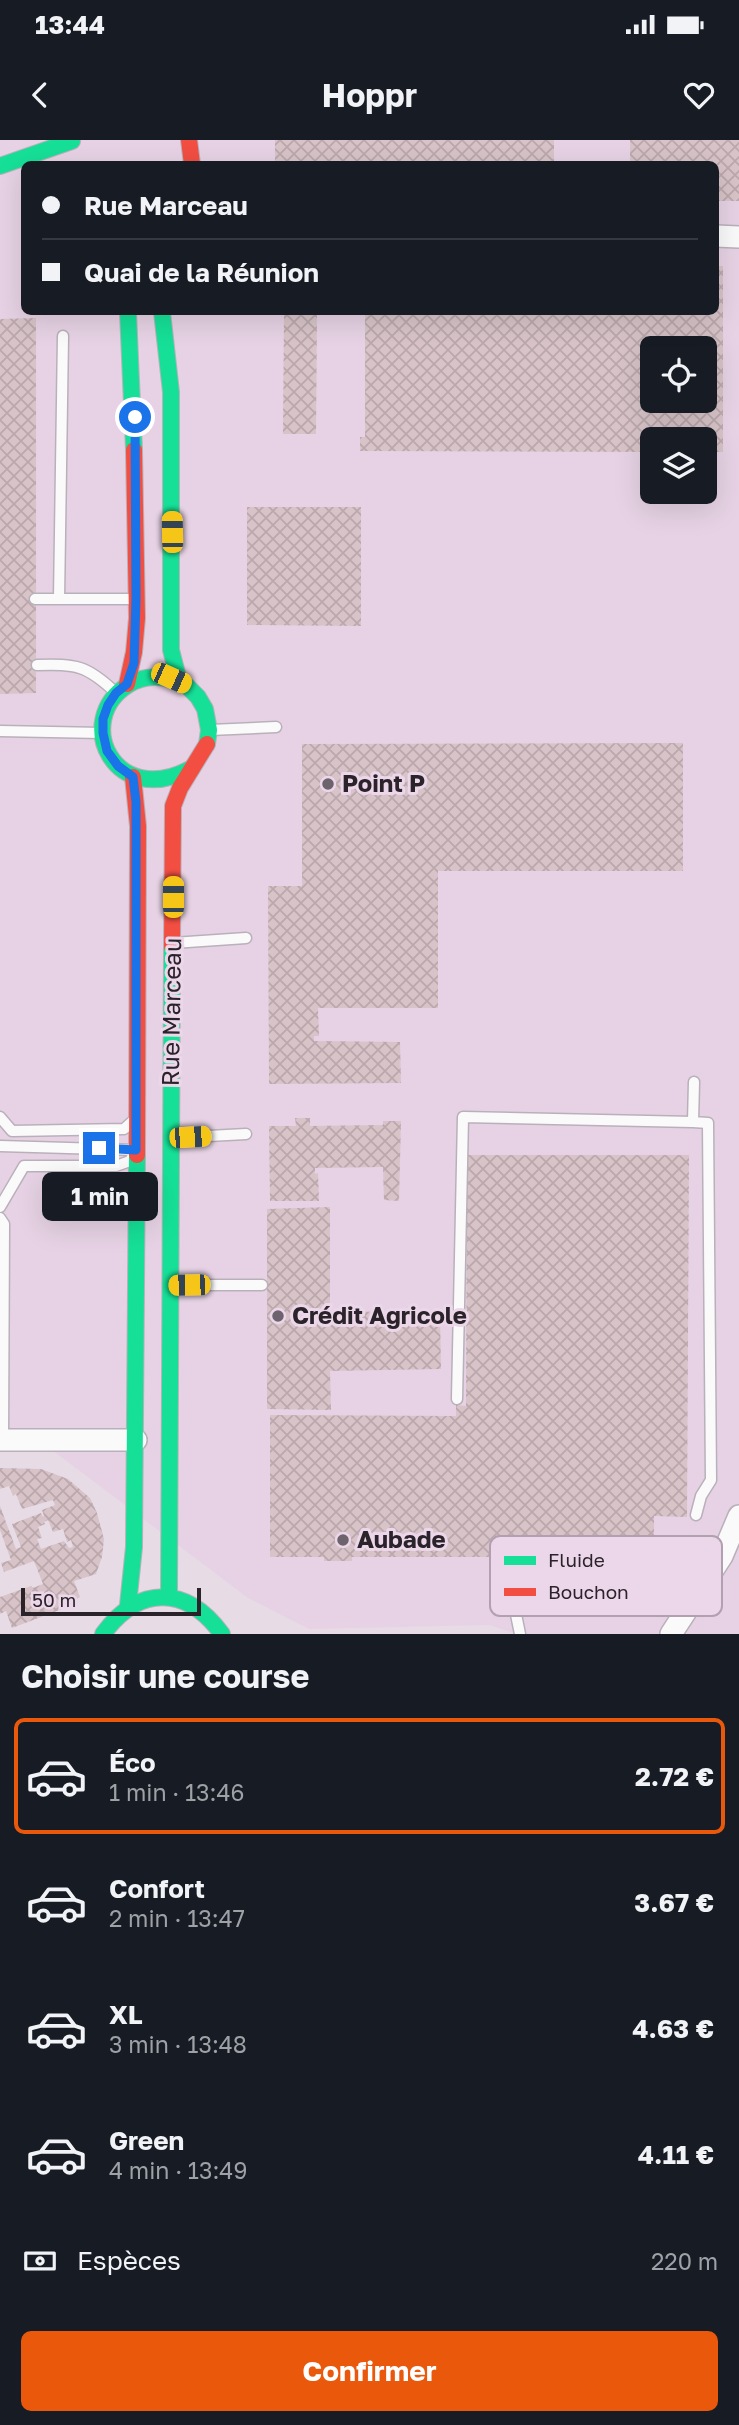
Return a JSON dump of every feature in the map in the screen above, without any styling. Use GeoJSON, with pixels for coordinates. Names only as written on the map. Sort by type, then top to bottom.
{"type":"FeatureCollection","features":[{"type":"Feature","properties":{"kind":"main road"},"geometry":{"type":"LineString","coordinates":[[188,140],[192,161]]}},
{"type":"Feature","properties":{"kind":"main road"},"geometry":{"type":"LineString","coordinates":[[33,161],[72,146]]}},
{"type":"Feature","properties":{"kind":"main road"},"geometry":{"type":"LineString","coordinates":[[4,172],[21,166]]}},
{"type":"Feature","properties":{"kind":"main road"},"geometry":{"type":"LineString","coordinates":[[128,315],[135,417],[134,663],[122,689],[106,712],[103,733],[107,751],[118,766],[133,777],[148,782],[164,782],[179,777],[192,768]]}},
{"type":"Feature","properties":{"kind":"main road"},"geometry":{"type":"LineString","coordinates":[[162,315],[171,392],[171,650],[177,675],[204,708],[210,730]]}},
{"type":"Feature","properties":{"kind":"main road"},"geometry":{"type":"LineString","coordinates":[[122,689],[141,678],[156,676],[171,678],[185,685]]}},
{"type":"Feature","properties":{"kind":"main road","name":"Rue Marceau"},"geometry":{"type":"LineString","coordinates":[[169,1597],[173,806],[176,792],[203,753],[210,730]]}},
{"type":"Feature","properties":{"kind":"main road","name":"Rue Marceau"},"geometry":{"type":"LineString","coordinates":[[128,1605],[134,1546],[136,1440],[138,827],[133,777]]}},
{"type":"Feature","properties":{"kind":"main road"},"geometry":{"type":"LineString","coordinates":[[103,1634],[111,1620],[128,1605],[148,1598],[169,1597],[191,1603],[209,1616],[222,1634]]}},
{"type":"Feature","properties":{"kind":"street"},"geometry":{"type":"LineString","coordinates":[[719,236],[739,237]]}},
{"type":"Feature","properties":{"kind":"street"},"geometry":{"type":"LineString","coordinates":[[1,1440],[136,1440]]}},
{"type":"Feature","properties":{"kind":"street"},"geometry":{"type":"LineString","coordinates":[[722,1556],[739,1516]]}},
{"type":"Feature","properties":{"kind":"street"},"geometry":{"type":"LineString","coordinates":[[671,1634],[683,1616]]}},
{"type":"Feature","properties":{"kind":"lane"},"geometry":{"type":"LineString","coordinates":[[59,599],[63,336]]}},
{"type":"Feature","properties":{"kind":"lane"},"geometry":{"type":"LineString","coordinates":[[35,599],[136,599]]}},
{"type":"Feature","properties":{"kind":"lane"},"geometry":{"type":"LineString","coordinates":[[37,665],[73,664],[122,689]]}},
{"type":"Feature","properties":{"kind":"lane"},"geometry":{"type":"LineString","coordinates":[[210,730],[276,727]]}},
{"type":"Feature","properties":{"kind":"lane"},"geometry":{"type":"LineString","coordinates":[[0,731],[103,733]]}},
{"type":"Feature","properties":{"kind":"lane"},"geometry":{"type":"LineString","coordinates":[[173,943],[246,938]]}},
{"type":"Feature","properties":{"kind":"lane"},"geometry":{"type":"LineString","coordinates":[[693,1122],[694,1082]]}},
{"type":"Feature","properties":{"kind":"lane"},"geometry":{"type":"LineString","coordinates":[[0,1117],[12,1131],[124,1129],[136,1118]]}},
{"type":"Feature","properties":{"kind":"lane"},"geometry":{"type":"LineString","coordinates":[[457,1399],[463,1118],[708,1123],[711,1480],[701,1496],[696,1515]]}},
{"type":"Feature","properties":{"kind":"lane"},"geometry":{"type":"LineString","coordinates":[[171,1138],[246,1134]]}},
{"type":"Feature","properties":{"kind":"lane"},"geometry":{"type":"LineString","coordinates":[[0,1146],[136,1150],[130,1161],[116,1166],[24,1166],[0,1207]]}},
{"type":"Feature","properties":{"kind":"lane"},"geometry":{"type":"LineString","coordinates":[[0,1218],[4,1224],[1,1440]]}},
{"type":"Feature","properties":{"kind":"lane"},"geometry":{"type":"LineString","coordinates":[[170,1285],[262,1285]]}},
{"type":"Feature","properties":{"kind":"lane"},"geometry":{"type":"LineString","coordinates":[[516,1616],[520,1634]]}},
{"type":"Feature","properties":{"kind":"shaded area"},"geometry":{"type":"Polygon","coordinates":[[[0,140],[739,140],[739,1634],[516,1634],[490,1625],[309,1629],[248,1598],[48,1447],[0,1447],[0,140]]]}},
{"type":"Feature","properties":{"kind":"building"},"geometry":{"type":"Polygon","coordinates":[[[275,140],[554,140],[554,161],[275,161],[275,140]]]}},
{"type":"Feature","properties":{"kind":"building"},"geometry":{"type":"Polygon","coordinates":[[[630,140],[739,140],[739,201],[719,201],[719,161],[630,161],[630,140]]]}},
{"type":"Feature","properties":{"kind":"building"},"geometry":{"type":"Polygon","coordinates":[[[719,266],[723,266],[723,452],[717,452],[717,427],[640,427],[640,452],[360,451],[360,437],[365,437],[365,315],[719,315],[719,266]]]}},
{"type":"Feature","properties":{"kind":"building"},"geometry":{"type":"Polygon","coordinates":[[[284,315],[317,315],[316,434],[283,434],[284,315]]]}},
{"type":"Feature","properties":{"kind":"building"},"geometry":{"type":"Polygon","coordinates":[[[36,318],[36,693],[0,694],[0,319],[36,318]]]}},
{"type":"Feature","properties":{"kind":"building"},"geometry":{"type":"Polygon","coordinates":[[[247,507],[361,507],[361,626],[247,625],[247,507]]]}},
{"type":"Feature","properties":{"kind":"building"},"geometry":{"type":"Polygon","coordinates":[[[683,743],[683,871],[438,871],[438,1008],[318,1008],[319,1036],[314,1036],[314,1041],[400,1042],[401,1083],[269,1084],[268,886],[302,886],[302,744],[683,743]]]}},
{"type":"Feature","properties":{"kind":"building"},"geometry":{"type":"Polygon","coordinates":[[[295,1118],[310,1118],[310,1126],[383,1125],[383,1121],[401,1121],[399,1201],[384,1200],[383,1167],[315,1168],[315,1174],[318,1173],[319,1201],[270,1201],[269,1126],[296,1126],[295,1118]]]}},
{"type":"Feature","properties":{"kind":"building"},"geometry":{"type":"Polygon","coordinates":[[[467,1155],[689,1155],[687,1517],[654,1516],[654,1536],[490,1536],[490,1557],[352,1557],[352,1561],[324,1561],[324,1557],[270,1557],[270,1415],[456,1416],[456,1405],[466,1406],[467,1155]]]}},
{"type":"Feature","properties":{"kind":"building"},"geometry":{"type":"Polygon","coordinates":[[[330,1207],[330,1312],[440,1311],[441,1369],[330,1371],[331,1410],[267,1409],[267,1209],[330,1207]]]}},
{"type":"Feature","properties":{"kind":"building"},"geometry":{"type":"Polygon","coordinates":[[[0,1468],[41,1469],[68,1479],[90,1498],[104,1539],[96,1574],[74,1581],[80,1597],[62,1609],[12,1628],[6,1611],[0,1614],[0,1597],[43,1584],[34,1561],[4,1572],[1,1563],[11,1560],[0,1530],[0,1506],[16,1549],[21,1547],[12,1524],[41,1513],[43,1517],[42,1510],[55,1505],[53,1500],[22,1509],[16,1494],[13,1496],[9,1486],[0,1489],[0,1468]],[[48,1520],[38,1527],[42,1538],[37,1539],[41,1549],[64,1541],[69,1548],[73,1547],[71,1540],[67,1542],[63,1529],[53,1532],[48,1520]]]}},
{"type":"Feature","properties":{"kind":"traffic: fast"},"geometry":{"type":"LineString","coordinates":[[0,166],[72,141]]}},
{"type":"Feature","properties":{"kind":"traffic: fast"},"geometry":{"type":"LineString","coordinates":[[128,315],[134,450]]}},
{"type":"Feature","properties":{"kind":"traffic: fast"},"geometry":{"type":"LineString","coordinates":[[162,315],[171,392],[171,650],[178,677],[198,697],[205,709],[209,730],[207,744]]}},
{"type":"Feature","properties":{"kind":"traffic: fast"},"geometry":{"type":"LineString","coordinates":[[185,685],[156,677],[128,685],[111,700],[103,719],[103,738],[110,756],[123,770],[141,778],[165,778],[192,768]]}},
{"type":"Feature","properties":{"kind":"traffic: fast"},"geometry":{"type":"LineString","coordinates":[[169,1597],[172,946]]}},
{"type":"Feature","properties":{"kind":"traffic: fast"},"geometry":{"type":"LineString","coordinates":[[128,1605],[134,1547],[137,1155]]}},
{"type":"Feature","properties":{"kind":"traffic: fast"},"geometry":{"type":"LineString","coordinates":[[103,1634],[132,1606],[162,1597],[193,1606],[222,1634]]}},
{"type":"Feature","properties":{"kind":"traffic: jam"},"geometry":{"type":"LineString","coordinates":[[189,140],[192,161]]}},
{"type":"Feature","properties":{"kind":"traffic: jam"},"geometry":{"type":"LineString","coordinates":[[127,684],[134,652],[137,618],[134,450]]}},
{"type":"Feature","properties":{"kind":"traffic: jam"},"geometry":{"type":"LineString","coordinates":[[172,946],[173,806],[180,788],[207,744]]}},
{"type":"Feature","properties":{"kind":"traffic: jam"},"geometry":{"type":"LineString","coordinates":[[133,777],[138,826],[137,1155]]}},
{"type":"Feature","properties":{"kind":"place","name":"Point P"},"geometry":{"type":"Point","coordinates":[328,784]}},
{"type":"Feature","properties":{"kind":"place","name":"Crédit Agricole"},"geometry":{"type":"Point","coordinates":[278,1316]}},
{"type":"Feature","properties":{"kind":"place","name":"Aubade"},"geometry":{"type":"Point","coordinates":[343,1540]}},
{"type":"Feature","properties":{"kind":"route"},"geometry":{"type":"LineString","coordinates":[[99,1148],[136,1150],[138,827],[133,777],[118,766],[107,751],[103,733],[103,719],[108,705],[116,693],[127,684],[134,663],[135,417]]}}]}
